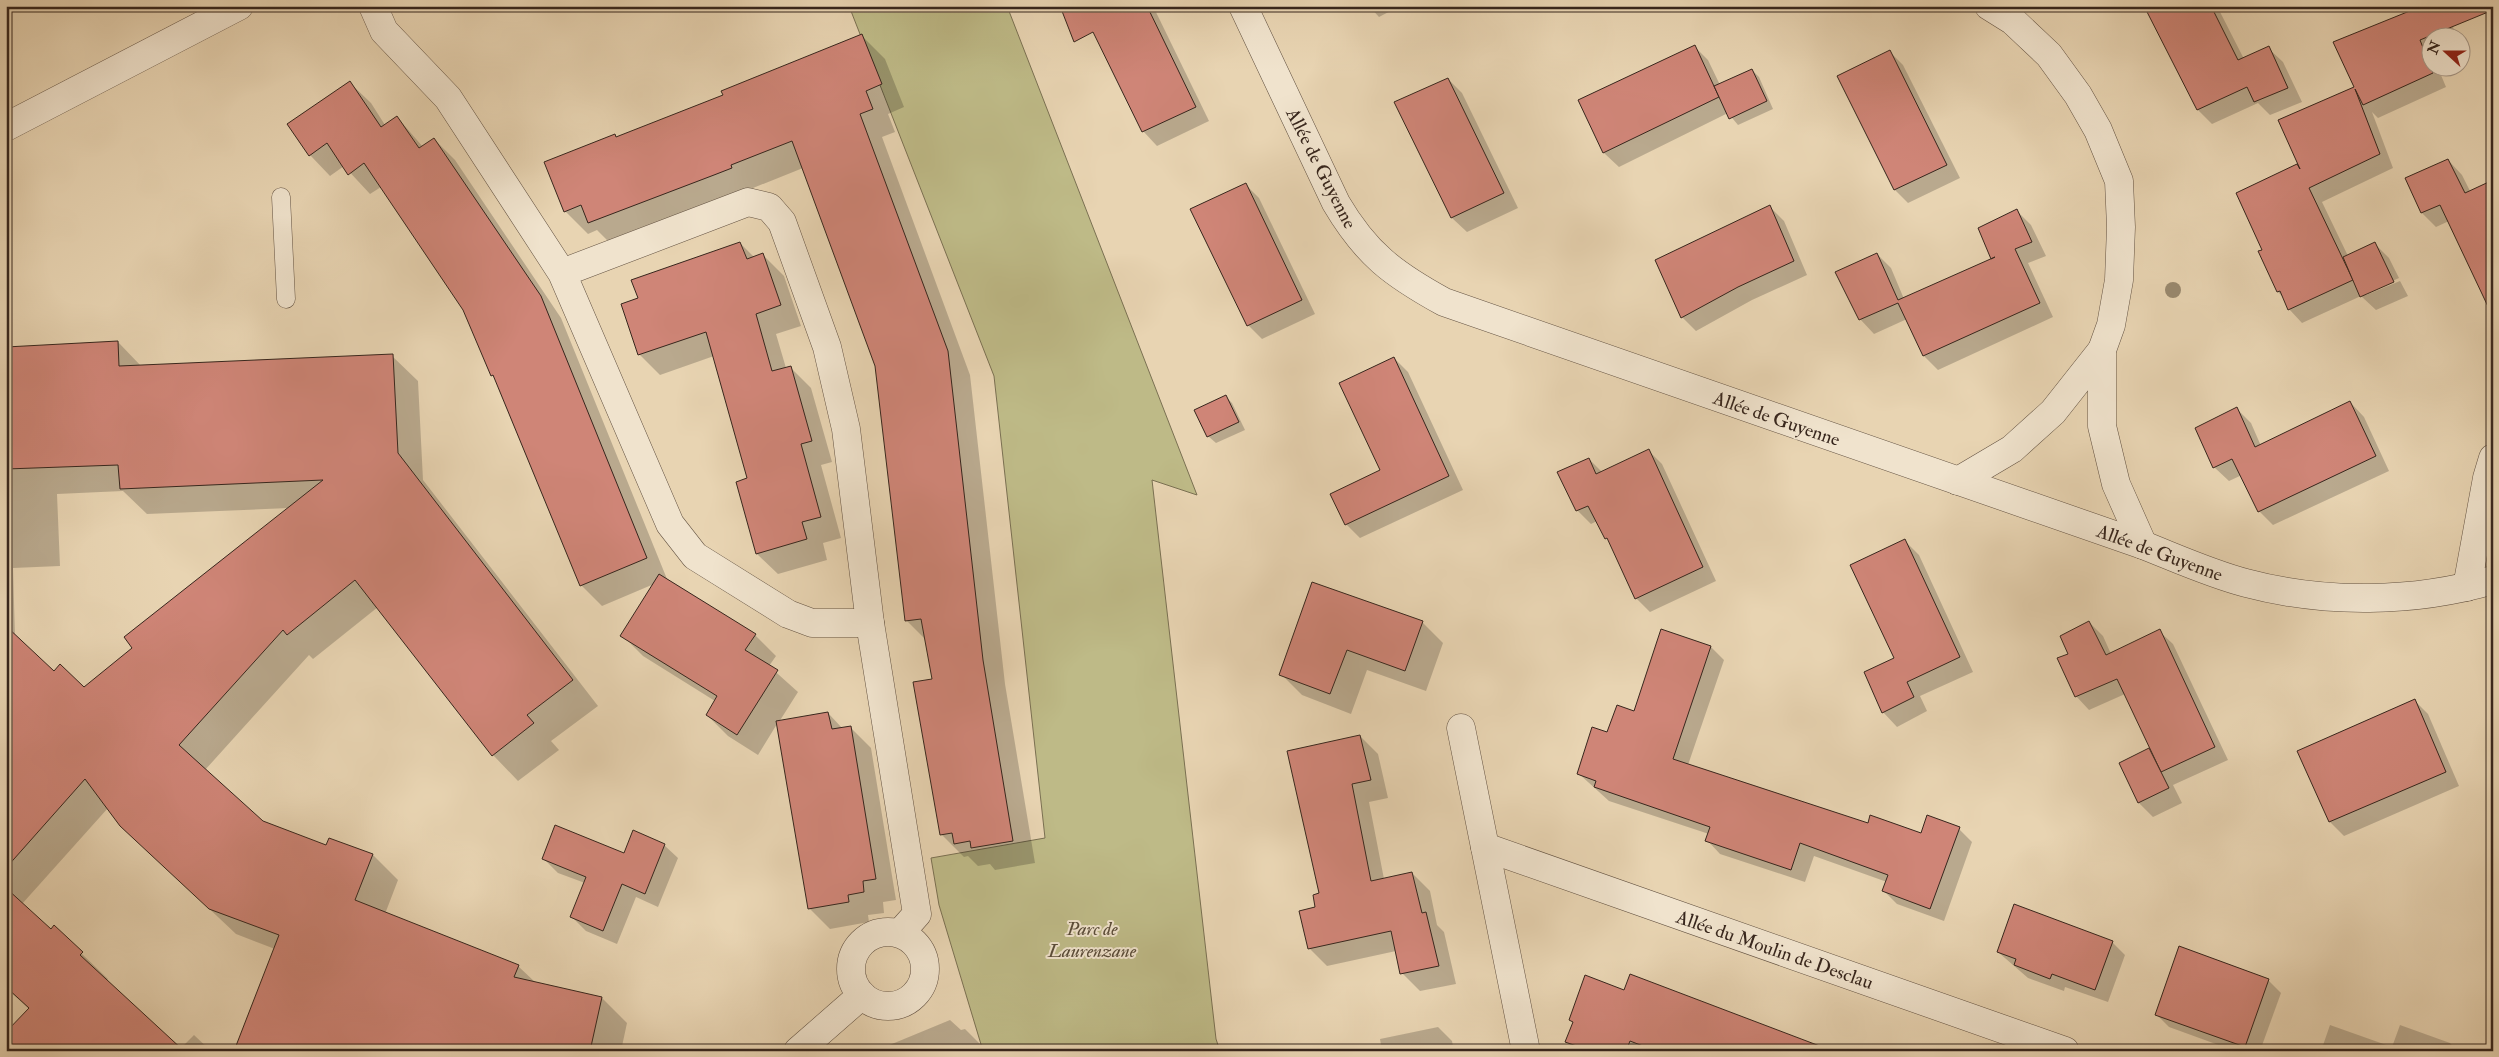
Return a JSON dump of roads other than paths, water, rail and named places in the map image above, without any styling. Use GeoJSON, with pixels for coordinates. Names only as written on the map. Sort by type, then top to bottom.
{"type":"FeatureCollection","features":[{"type":"Feature","properties":{"kind":"street"},"geometry":{"type":"LineString","coordinates":[[6,127],[239,6]]}},
{"type":"Feature","properties":{"kind":"street"},"geometry":{"type":"LineString","coordinates":[[373,6],[384,30],[448,98],[562,273],[670,524],[695,556],[788,614],[812,623],[870,623]]}},
{"type":"Feature","properties":{"kind":"street","name":"Allée de Guyenne"},"geometry":{"type":"LineString","coordinates":[[1243,6],[1336,203],[1350,227],[1371,252],[1404,280],[1444,302],[2143,545],[2243,583],[2284,592],[2321,596],[2397,597],[2480,584],[2487,478],[2493,458]]}},
{"type":"Feature","properties":{"kind":"street"},"geometry":{"type":"LineString","coordinates":[[1958,481],[2012,449],[2053,412],[2102,350],[2111,325],[2120,280],[2121,227],[2119,181],[2098,130],[2078,95],[2049,55],[2013,21],[1989,6]]}},
{"type":"Feature","properties":{"kind":"street"},"geometry":{"type":"LineString","coordinates":[[562,273],[748,202],[769,207],[782,222],[827,347],[846,429],[870,623],[917,914],[900,933]]}},
{"type":"Feature","properties":{"kind":"street"},"geometry":{"type":"LineString","coordinates":[[2102,350],[2102,426],[2116,484],[2143,545]]}},
{"type":"Feature","properties":{"kind":"street"},"geometry":{"type":"LineString","coordinates":[[1461,728],[1526,1051]]}},
{"type":"Feature","properties":{"kind":"street","name":"Allée du Moulin de Desclau"},"geometry":{"type":"LineString","coordinates":[[1485,847],[2065,1051]]}},
{"type":"Feature","properties":{"kind":"street"},"geometry":{"type":"LineString","coordinates":[[888,931],[900,933],[911,938],[920,948],[925,960],[923,984],[916,994],[894,1006],[883,1006],[871,1002],[854,985],[851,961],[856,949],[864,940],[875,933],[888,931]]}},
{"type":"Feature","properties":{"kind":"street"},"geometry":{"type":"LineString","coordinates":[[798,1051],[862,995]]}},
{"type":"Feature","properties":{"kind":"lane"},"geometry":{"type":"LineString","coordinates":[[282,197],[286,299]]}},
{"type":"Feature","properties":{"kind":"park label","name":"Parc de Laurenzane"},"geometry":{"type":"Point","coordinates":[1092,939]}}]}
